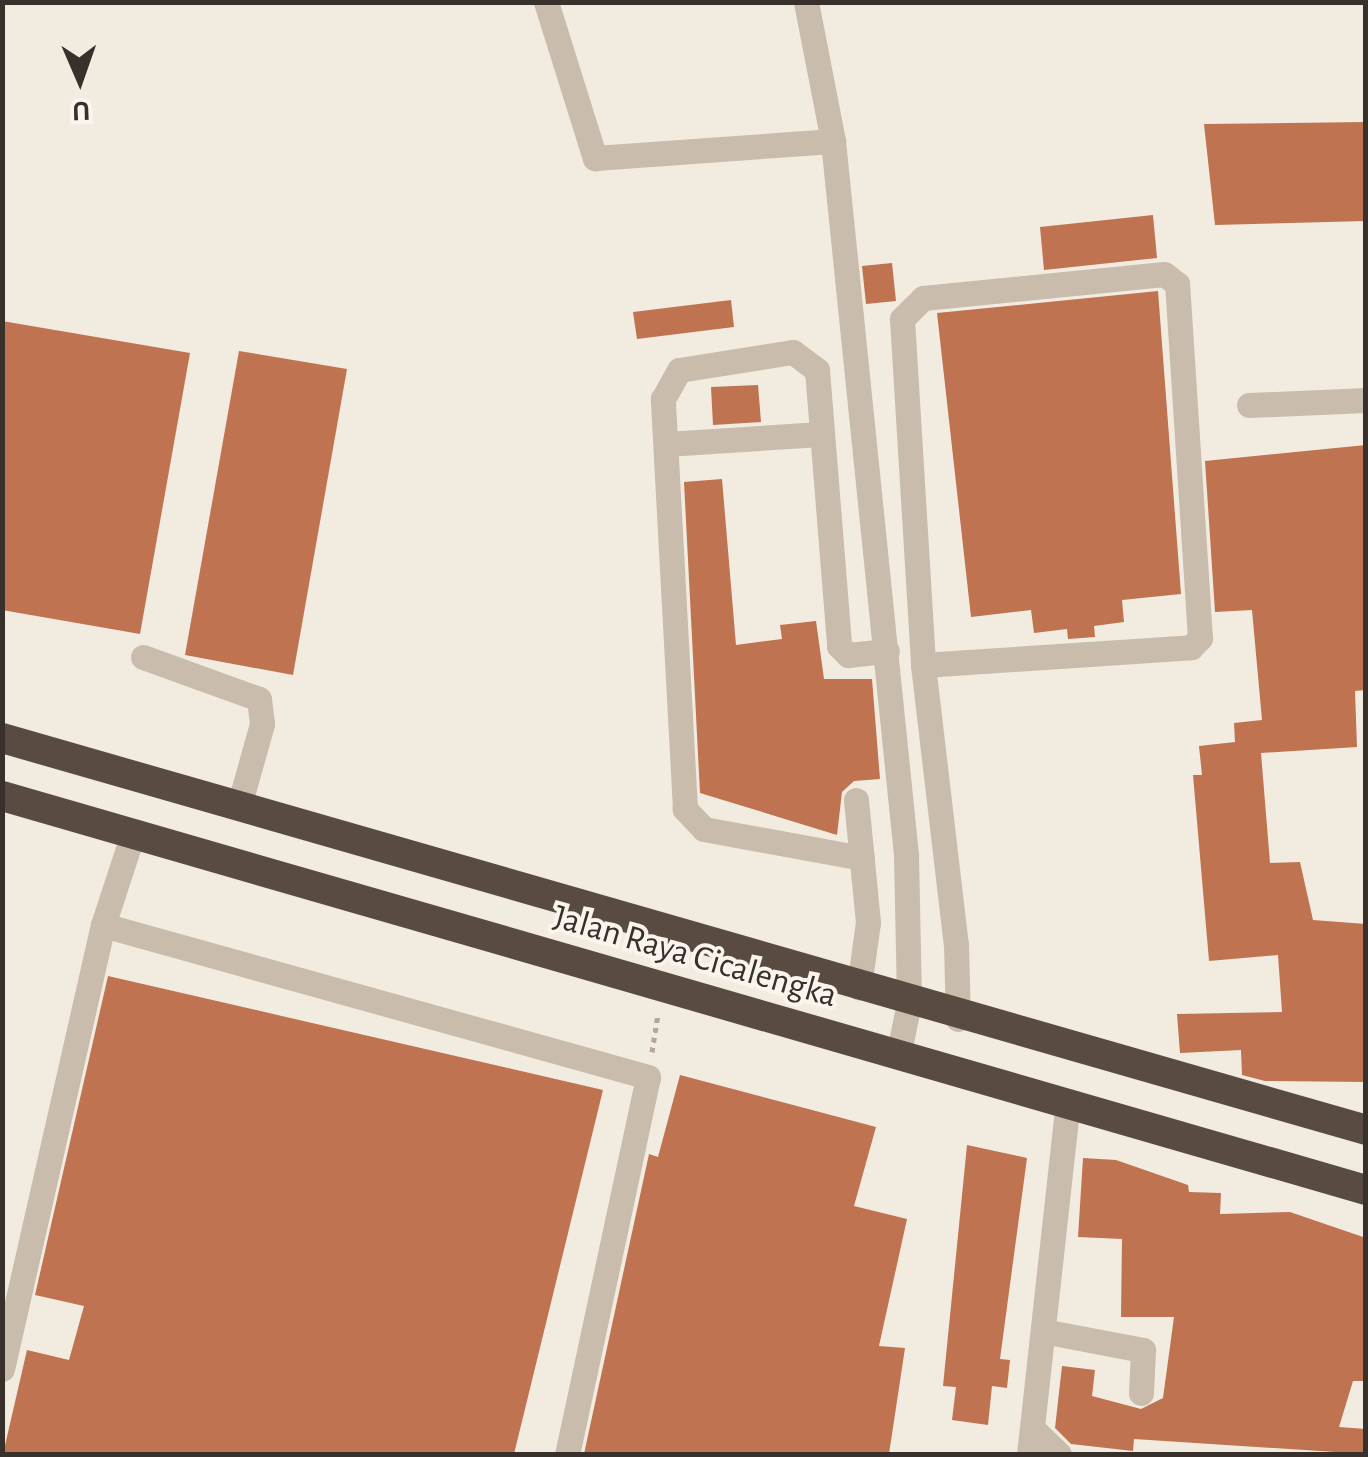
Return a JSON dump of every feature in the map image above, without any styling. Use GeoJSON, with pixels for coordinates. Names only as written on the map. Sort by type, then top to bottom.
{"type":"FeatureCollection","features":[{"type":"Feature","properties":{"kind":"highway","name":"Jalan Raya Cicalengka"},"geometry":{"type":"LineString","coordinates":[[2,738],[908,1004],[1366,1130]]}},
{"type":"Feature","properties":{"kind":"highway","name":"Jalan Raya Cicalengka"},"geometry":{"type":"LineString","coordinates":[[2,796],[1366,1190]]}},
{"type":"Feature","properties":{"kind":"lane"},"geometry":{"type":"LineString","coordinates":[[546,2],[595,158],[833,141]]}},
{"type":"Feature","properties":{"kind":"lane"},"geometry":{"type":"LineString","coordinates":[[806,2],[833,141],[906,855],[908,1004],[898,1056]]}},
{"type":"Feature","properties":{"kind":"lane"},"geometry":{"type":"LineString","coordinates":[[923,665],[1190,647],[1200,638],[1178,284],[1164,274],[941,296],[906,308],[923,665],[958,1018]]}},
{"type":"Feature","properties":{"kind":"lane"},"geometry":{"type":"LineString","coordinates":[[862,858],[704,829],[685,809],[663,399],[679,370],[793,352],[816,370],[839,646],[848,655],[886,651]]}},
{"type":"Feature","properties":{"kind":"lane"},"geometry":{"type":"LineString","coordinates":[[1249,404],[1366,400]]}},
{"type":"Feature","properties":{"kind":"lane"},"geometry":{"type":"LineString","coordinates":[[666,444],[821,434]]}},
{"type":"Feature","properties":{"kind":"lane"},"geometry":{"type":"LineString","coordinates":[[143,657],[259,699],[262,724],[239,806]]}},
{"type":"Feature","properties":{"kind":"lane"},"geometry":{"type":"LineString","coordinates":[[856,800],[868,922],[859,988]]}},
{"type":"Feature","properties":{"kind":"lane"},"geometry":{"type":"LineString","coordinates":[[2,1368],[103,925],[134,833]]}},
{"type":"Feature","properties":{"kind":"lane"},"geometry":{"type":"LineString","coordinates":[[103,925],[648,1077],[566,1454]]}},
{"type":"Feature","properties":{"kind":"lane"},"geometry":{"type":"LineString","coordinates":[[1059,1454],[1031,1442],[1068,1102]]}},
{"type":"Feature","properties":{"kind":"lane"},"geometry":{"type":"LineString","coordinates":[[1044,1331],[1143,1350],[1141,1393]]}},
{"type":"Feature","properties":{"kind":"path"},"geometry":{"type":"LineString","coordinates":[[648,1077],[664,986]]}},
{"type":"Feature","properties":{"kind":"building"},"geometry":{"type":"Polygon","coordinates":[[[1366,122],[1366,221],[1215,225],[1204,124],[1366,122]]]}},
{"type":"Feature","properties":{"kind":"building"},"geometry":{"type":"Polygon","coordinates":[[[1153,215],[1157,258],[1044,270],[1040,227],[1153,215]]]}},
{"type":"Feature","properties":{"kind":"building"},"geometry":{"type":"Polygon","coordinates":[[[892,263],[896,301],[866,304],[862,266],[892,263]]]}},
{"type":"Feature","properties":{"kind":"building"},"geometry":{"type":"Polygon","coordinates":[[[1158,291],[1181,594],[1122,600],[1124,622],[1094,626],[1095,637],[1068,639],[1067,629],[1034,633],[1031,610],[971,617],[937,313],[1158,291]]]}},
{"type":"Feature","properties":{"kind":"building"},"geometry":{"type":"Polygon","coordinates":[[[731,300],[734,327],[637,339],[633,312],[731,300]]]}},
{"type":"Feature","properties":{"kind":"building"},"geometry":{"type":"Polygon","coordinates":[[[2,321],[190,353],[140,634],[2,610],[2,321]]]}},
{"type":"Feature","properties":{"kind":"building"},"geometry":{"type":"Polygon","coordinates":[[[239,351],[347,369],[293,675],[185,655],[239,351]]]}},
{"type":"Feature","properties":{"kind":"building"},"geometry":{"type":"Polygon","coordinates":[[[758,385],[761,422],[713,425],[711,387],[758,385]]]}},
{"type":"Feature","properties":{"kind":"building"},"geometry":{"type":"Polygon","coordinates":[[[1366,445],[1366,690],[1355,691],[1357,747],[1261,753],[1270,863],[1300,862],[1313,920],[1366,924],[1366,1082],[1265,1081],[1242,1075],[1241,1050],[1180,1053],[1177,1014],[1282,1012],[1278,955],[1209,961],[1193,775],[1202,775],[1199,746],[1235,742],[1234,723],[1262,720],[1252,610],[1215,612],[1205,461],[1366,445]]]}},
{"type":"Feature","properties":{"kind":"building"},"geometry":{"type":"Polygon","coordinates":[[[722,479],[736,645],[782,639],[780,625],[816,621],[824,679],[872,679],[880,779],[854,781],[842,792],[837,835],[700,793],[684,482],[722,479]]]}},
{"type":"Feature","properties":{"kind":"building"},"geometry":{"type":"Polygon","coordinates":[[[108,976],[603,1090],[514,1454],[3,1454],[27,1350],[69,1360],[84,1306],[35,1295],[108,976]]]}},
{"type":"Feature","properties":{"kind":"building"},"geometry":{"type":"Polygon","coordinates":[[[680,1075],[876,1127],[854,1206],[907,1219],[879,1346],[905,1348],[889,1454],[584,1454],[649,1154],[658,1157],[680,1075]]]}},
{"type":"Feature","properties":{"kind":"building"},"geometry":{"type":"Polygon","coordinates":[[[967,1145],[1027,1158],[1000,1359],[1010,1360],[1007,1388],[992,1386],[988,1425],[952,1420],[956,1387],[943,1386],[967,1145]]]}},
{"type":"Feature","properties":{"kind":"building"},"geometry":{"type":"Polygon","coordinates":[[[1083,1158],[1116,1160],[1188,1185],[1189,1192],[1221,1193],[1220,1214],[1290,1212],[1366,1238],[1366,1381],[1353,1381],[1339,1427],[1366,1429],[1366,1454],[1134,1439],[1133,1451],[1071,1444],[1055,1428],[1062,1366],[1095,1370],[1092,1396],[1141,1409],[1163,1398],[1174,1317],[1121,1317],[1122,1239],[1078,1237],[1083,1158]]]}}]}
